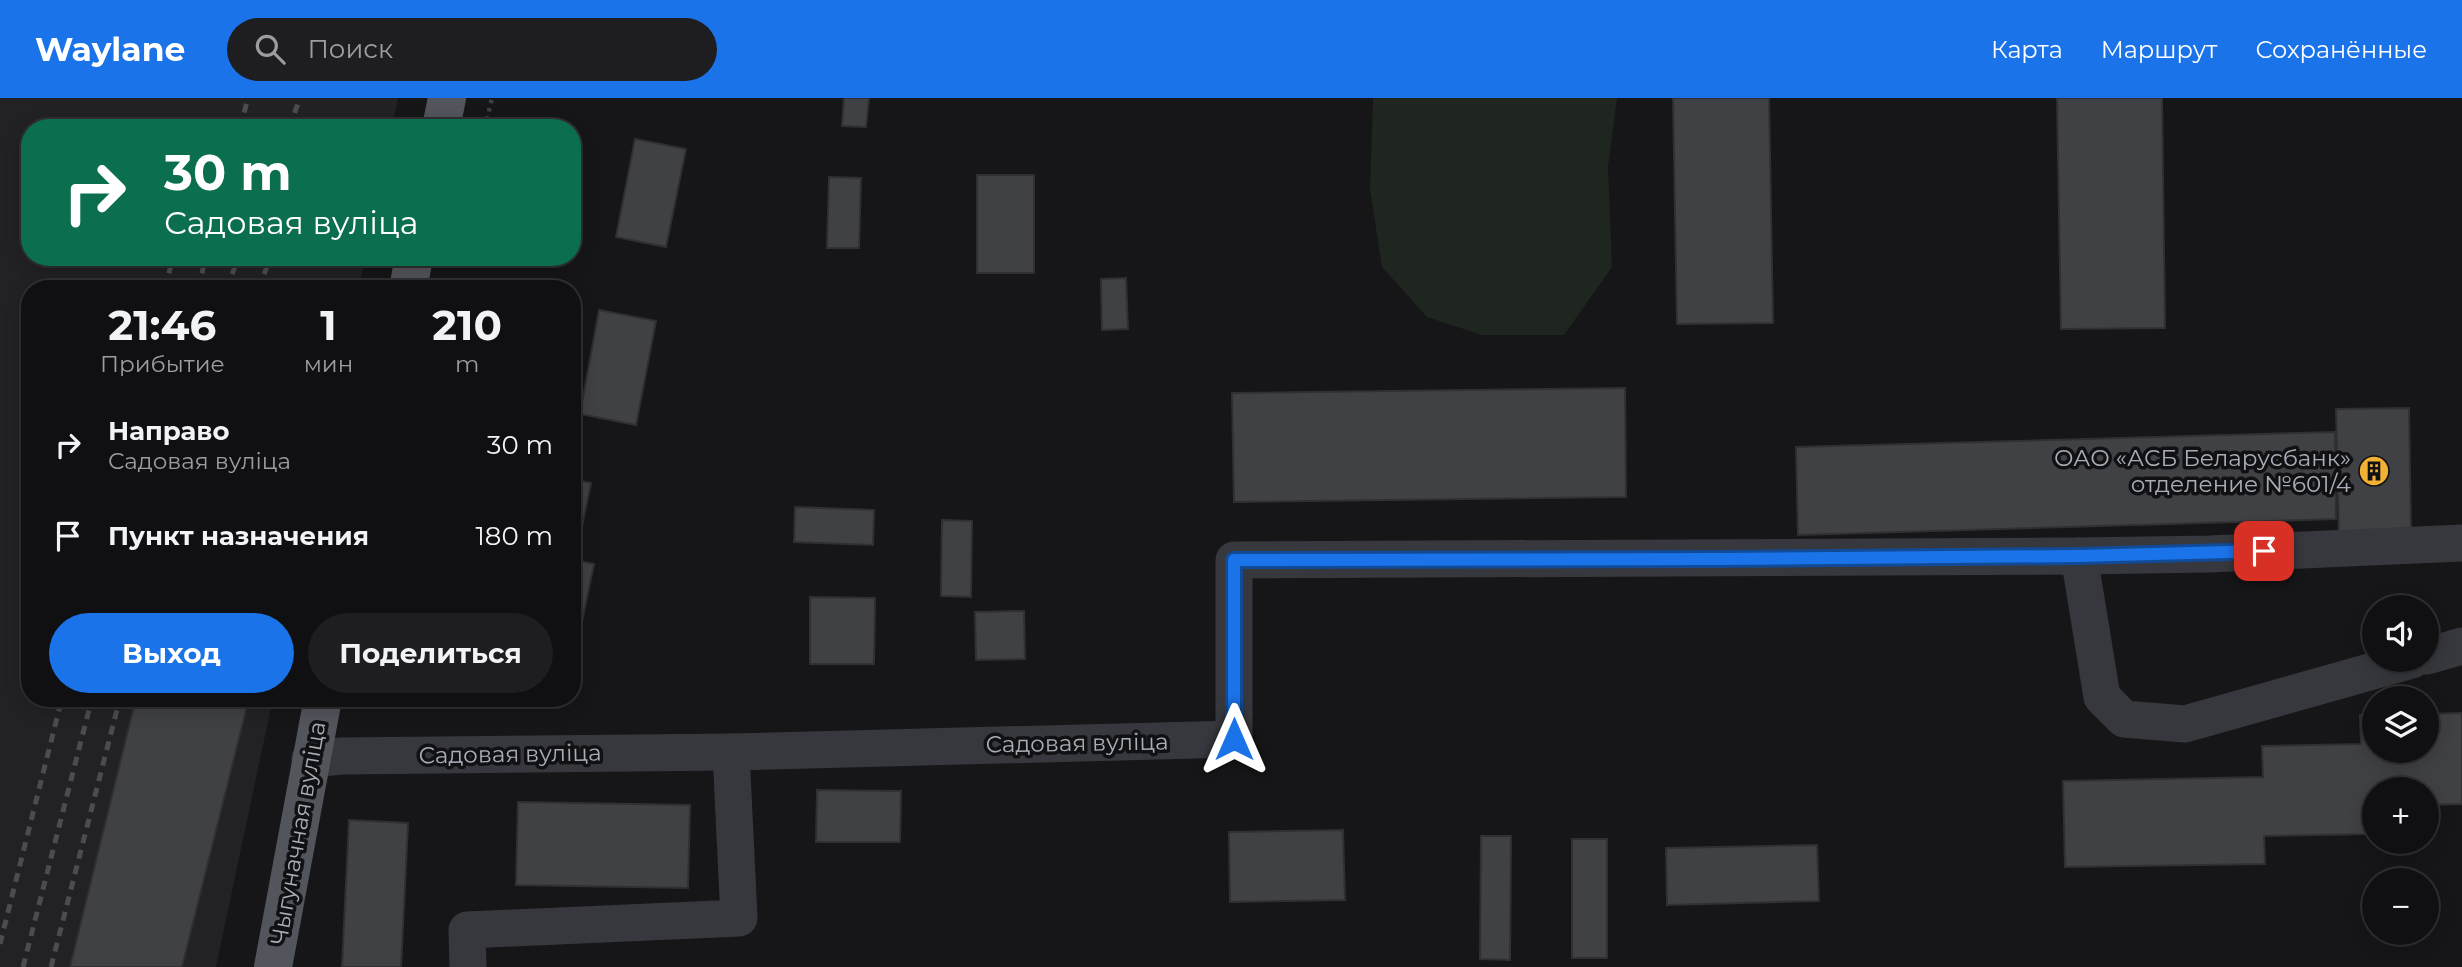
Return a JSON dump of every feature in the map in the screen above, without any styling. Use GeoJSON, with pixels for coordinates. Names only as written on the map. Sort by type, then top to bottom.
{"type":"FeatureCollection","features":[{"type":"Feature","properties":{"kind":"main road"},"geometry":{"type":"LineString","coordinates":[[443,119],[447,98]]}},
{"type":"Feature","properties":{"kind":"main road","name":"Чыгуначная вуліца"},"geometry":{"type":"LineString","coordinates":[[273,967],[321,707]]}},
{"type":"Feature","properties":{"kind":"street","name":"Садовая вуліца"},"geometry":{"type":"LineString","coordinates":[[310,759],[342,756],[731,752],[1234,739],[1234,560],[2079,556],[2210,554],[2462,543]]}},
{"type":"Feature","properties":{"kind":"street"},"geometry":{"type":"LineString","coordinates":[[2079,556],[2102,697],[2124,719],[2185,724],[2369,672]]}},
{"type":"Feature","properties":{"kind":"street"},"geometry":{"type":"LineString","coordinates":[[2439,653],[2462,646]]}},
{"type":"Feature","properties":{"kind":"street"},"geometry":{"type":"LineString","coordinates":[[468,967],[467,930],[739,918],[731,752]]}},
{"type":"Feature","properties":{"kind":"path"},"geometry":{"type":"LineString","coordinates":[[487,119],[492,98]]}},
{"type":"Feature","properties":{"kind":"shaded area"},"geometry":{"type":"Polygon","coordinates":[[[0,98],[398,98],[394,119],[21,119],[21,266],[363,266],[361,280],[21,280],[21,707],[271,707],[216,967],[0,967],[0,98]]]}},
{"type":"Feature","properties":{"kind":"shaded area"},"geometry":{"type":"Polygon","coordinates":[[[1373,98],[1617,98],[1608,167],[1612,267],[1564,335],[1482,335],[1427,317],[1382,267],[1370,189],[1373,98]]]}},
{"type":"Feature","properties":{"kind":"building"},"geometry":{"type":"Polygon","coordinates":[[[844,98],[869,98],[866,127],[842,126],[844,98]]]}},
{"type":"Feature","properties":{"kind":"building"},"geometry":{"type":"Polygon","coordinates":[[[1673,98],[1769,98],[1773,323],[1677,324],[1673,98]]]}},
{"type":"Feature","properties":{"kind":"building"},"geometry":{"type":"Polygon","coordinates":[[[2057,98],[2162,98],[2165,328],[2061,329],[2057,98]]]}},
{"type":"Feature","properties":{"kind":"building"},"geometry":{"type":"Polygon","coordinates":[[[635,139],[686,149],[666,247],[616,237],[635,139]]]}},
{"type":"Feature","properties":{"kind":"building"},"geometry":{"type":"Polygon","coordinates":[[[977,175],[1034,175],[1034,273],[977,273],[977,175]]]}},
{"type":"Feature","properties":{"kind":"building"},"geometry":{"type":"Polygon","coordinates":[[[829,177],[861,178],[859,248],[827,248],[829,177]]]}},
{"type":"Feature","properties":{"kind":"building"},"geometry":{"type":"Polygon","coordinates":[[[1126,278],[1128,329],[1102,330],[1101,279],[1126,278]]]}},
{"type":"Feature","properties":{"kind":"building"},"geometry":{"type":"Polygon","coordinates":[[[599,310],[656,321],[636,425],[581,414],[599,310]]]}},
{"type":"Feature","properties":{"kind":"building"},"geometry":{"type":"Polygon","coordinates":[[[1625,388],[1626,497],[1234,502],[1232,393],[1625,388]]]}},
{"type":"Feature","properties":{"kind":"building","name":"ОАО «АСБ Беларусбанк» отделение №601/4"},"geometry":{"type":"Polygon","coordinates":[[[2409,408],[2411,534],[2339,536],[2336,409],[2409,408]]]}},
{"type":"Feature","properties":{"kind":"building"},"geometry":{"type":"Polygon","coordinates":[[[2335,432],[2336,519],[1798,535],[1796,447],[2335,432]]]}},
{"type":"Feature","properties":{"kind":"building"},"geometry":{"type":"Polygon","coordinates":[[[581,481],[591,483],[581,531],[581,481]]]}},
{"type":"Feature","properties":{"kind":"building"},"geometry":{"type":"Polygon","coordinates":[[[795,507],[874,510],[873,545],[794,542],[795,507]]]}},
{"type":"Feature","properties":{"kind":"building"},"geometry":{"type":"Polygon","coordinates":[[[942,520],[972,521],[971,597],[941,596],[942,520]]]}},
{"type":"Feature","properties":{"kind":"building"},"geometry":{"type":"Polygon","coordinates":[[[581,561],[594,564],[581,627],[581,561]]]}},
{"type":"Feature","properties":{"kind":"building"},"geometry":{"type":"Polygon","coordinates":[[[810,597],[875,598],[874,664],[810,664],[810,597]]]}},
{"type":"Feature","properties":{"kind":"building"},"geometry":{"type":"Polygon","coordinates":[[[1024,611],[1025,659],[976,660],[975,612],[1024,611]]]}},
{"type":"Feature","properties":{"kind":"building"},"geometry":{"type":"Polygon","coordinates":[[[134,707],[247,707],[182,967],[70,967],[134,707]]]}},
{"type":"Feature","properties":{"kind":"building"},"geometry":{"type":"Polygon","coordinates":[[[2462,713],[2462,804],[2439,805],[2439,777],[2362,777],[2362,834],[2264,836],[2265,864],[2065,867],[2063,781],[2263,777],[2262,746],[2361,744],[2360,715],[2362,763],[2439,763],[2439,714],[2462,713]]]}},
{"type":"Feature","properties":{"kind":"building"},"geometry":{"type":"Polygon","coordinates":[[[817,790],[901,791],[900,842],[816,842],[817,790]]]}},
{"type":"Feature","properties":{"kind":"building"},"geometry":{"type":"Polygon","coordinates":[[[518,802],[690,805],[688,888],[516,885],[518,802]]]}},
{"type":"Feature","properties":{"kind":"building"},"geometry":{"type":"Polygon","coordinates":[[[349,820],[408,823],[401,967],[342,967],[349,820]]]}},
{"type":"Feature","properties":{"kind":"building"},"geometry":{"type":"Polygon","coordinates":[[[1343,830],[1345,900],[1230,902],[1229,832],[1343,830]]]}},
{"type":"Feature","properties":{"kind":"building"},"geometry":{"type":"Polygon","coordinates":[[[1481,836],[1511,836],[1510,960],[1480,959],[1481,836]]]}},
{"type":"Feature","properties":{"kind":"building"},"geometry":{"type":"Polygon","coordinates":[[[1572,839],[1607,839],[1607,958],[1572,958],[1572,839]]]}},
{"type":"Feature","properties":{"kind":"building"},"geometry":{"type":"Polygon","coordinates":[[[1817,845],[1819,901],[1667,905],[1666,848],[1817,845]]]}},
{"type":"Feature","properties":{"kind":"railway"},"geometry":{"type":"LineString","coordinates":[[242,119],[248,98]]}},
{"type":"Feature","properties":{"kind":"railway"},"geometry":{"type":"LineString","coordinates":[[292,119],[300,98]]}},
{"type":"Feature","properties":{"kind":"railway"},"geometry":{"type":"LineString","coordinates":[[167,280],[171,266]]}},
{"type":"Feature","properties":{"kind":"railway"},"geometry":{"type":"LineString","coordinates":[[200,280],[204,266]]}},
{"type":"Feature","properties":{"kind":"railway"},"geometry":{"type":"LineString","coordinates":[[230,280],[235,266]]}},
{"type":"Feature","properties":{"kind":"railway"},"geometry":{"type":"LineString","coordinates":[[262,280],[267,266]]}},
{"type":"Feature","properties":{"kind":"railway"},"geometry":{"type":"LineString","coordinates":[[0,944],[60,707]]}},
{"type":"Feature","properties":{"kind":"railway"},"geometry":{"type":"LineString","coordinates":[[23,967],[90,707]]}},
{"type":"Feature","properties":{"kind":"railway"},"geometry":{"type":"LineString","coordinates":[[51,967],[118,707]]}},
{"type":"Feature","properties":{"kind":"place","name":"ОАО «АСБ Беларусбанк» отделение №601/4"},"geometry":{"type":"Point","coordinates":[2374,471]}},
{"type":"Feature","properties":{"kind":"route"},"geometry":{"type":"LineString","coordinates":[[1234,739],[1234,560],[2079,556],[2264,551]]}}]}
